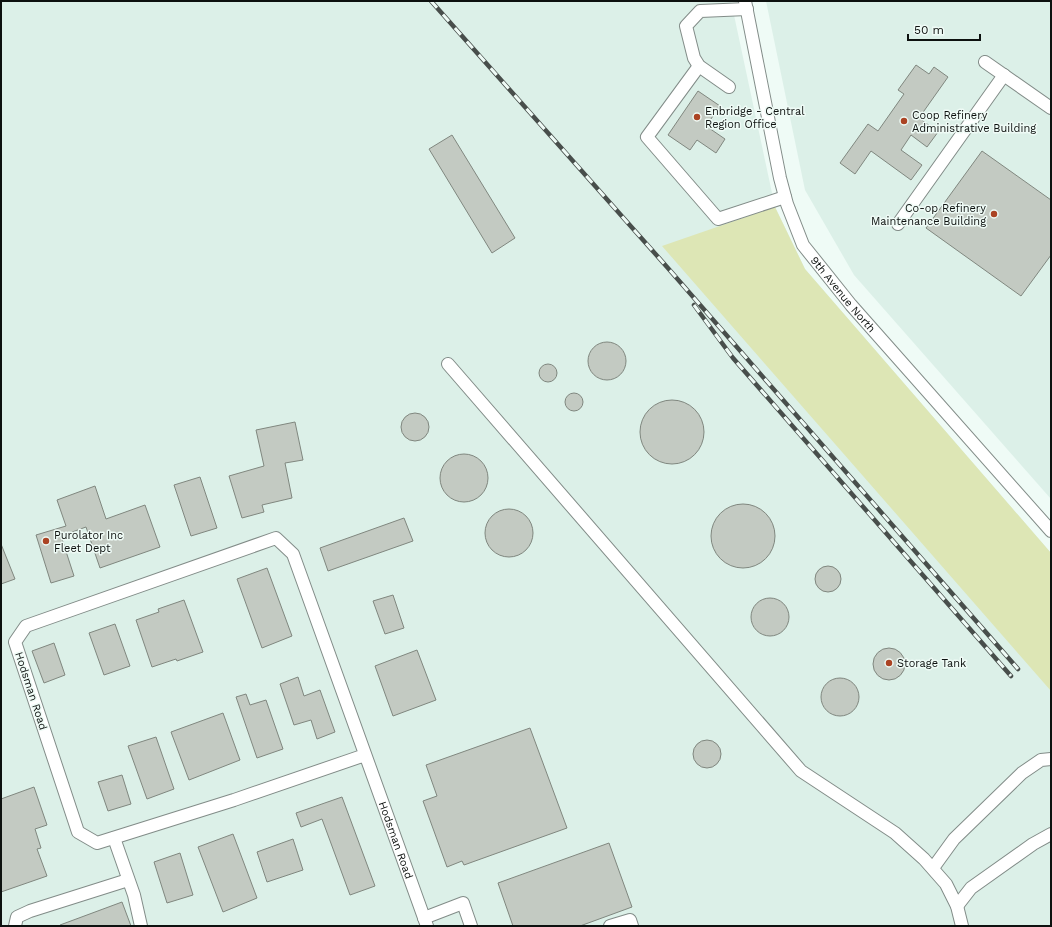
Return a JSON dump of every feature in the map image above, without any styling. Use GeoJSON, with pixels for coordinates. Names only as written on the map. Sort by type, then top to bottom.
{"type":"FeatureCollection","features":[{"type":"Feature","properties":{"kind":"street"},"geometry":{"type":"LineString","coordinates":[[729,86],[699,66],[694,58],[686,26],[700,10],[746,5]]}},
{"type":"Feature","properties":{"kind":"street","name":"9th Avenue North"},"geometry":{"type":"LineString","coordinates":[[746,5],[785,197],[803,244],[851,305],[1051,531]]}},
{"type":"Feature","properties":{"kind":"street"},"geometry":{"type":"LineString","coordinates":[[985,62],[1051,108]]}},
{"type":"Feature","properties":{"kind":"street"},"geometry":{"type":"LineString","coordinates":[[699,66],[647,137],[718,219],[785,197]]}},
{"type":"Feature","properties":{"kind":"street"},"geometry":{"type":"LineString","coordinates":[[898,224],[1004,75]]}},
{"type":"Feature","properties":{"kind":"street"},"geometry":{"type":"LineString","coordinates":[[448,364],[801,771],[895,833],[933,868],[946,884],[957,906],[962,926]]}},
{"type":"Feature","properties":{"kind":"street","name":"Hodsman Road"},"geometry":{"type":"LineString","coordinates":[[365,755],[234,800],[97,843],[78,832],[15,642],[26,626],[276,538],[293,554],[426,922]]}},
{"type":"Feature","properties":{"kind":"street"},"geometry":{"type":"LineString","coordinates":[[933,868],[954,839],[1022,773],[1041,760],[1051,759]]}},
{"type":"Feature","properties":{"kind":"street"},"geometry":{"type":"LineString","coordinates":[[957,906],[971,888],[1033,844],[1051,834]]}},
{"type":"Feature","properties":{"kind":"street"},"geometry":{"type":"LineString","coordinates":[[114,838],[134,895],[141,926]]}},
{"type":"Feature","properties":{"kind":"street"},"geometry":{"type":"LineString","coordinates":[[15,926],[17,916],[128,880]]}},
{"type":"Feature","properties":{"kind":"street"},"geometry":{"type":"LineString","coordinates":[[426,922],[463,903],[471,926]]}},
{"type":"Feature","properties":{"kind":"street"},"geometry":{"type":"LineString","coordinates":[[610,926],[630,920],[632,926]]}},
{"type":"Feature","properties":{"kind":"shaded area"},"geometry":{"type":"Polygon","coordinates":[[[1,1],[731,1],[775,207],[805,269],[1051,553],[1051,926],[1,926],[1,1]]]}},
{"type":"Feature","properties":{"kind":"shaded area"},"geometry":{"type":"Polygon","coordinates":[[[766,1],[1051,1],[1051,499],[854,275],[805,190],[766,1]]]}},
{"type":"Feature","properties":{"kind":"green space"},"geometry":{"type":"Polygon","coordinates":[[[775,207],[805,269],[1051,553],[1051,691],[662,246],[775,207]]]}},
{"type":"Feature","properties":{"kind":"building","name":"Coop Refinery Administrative Building"},"geometry":{"type":"Polygon","coordinates":[[[916,65],[929,74],[934,67],[948,77],[919,118],[938,132],[927,147],[911,135],[901,150],[922,165],[911,180],[871,151],[855,174],[840,163],[868,124],[878,131],[904,94],[898,90],[916,65]]]}},
{"type":"Feature","properties":{"kind":"building","name":"Enbridge - Central Region Office"},"geometry":{"type":"Polygon","coordinates":[[[698,91],[720,106],[706,126],[725,139],[716,153],[697,140],[690,150],[668,135],[698,91]]]}},
{"type":"Feature","properties":{"kind":"building"},"geometry":{"type":"Polygon","coordinates":[[[452,135],[515,238],[492,253],[429,149],[452,135]]]}},
{"type":"Feature","properties":{"kind":"building","name":"Co-op Refinery Maintenance Building"},"geometry":{"type":"Polygon","coordinates":[[[982,151],[1051,200],[1051,255],[1021,296],[926,228],[982,151]]]}},
{"type":"Feature","properties":{"kind":"building"},"geometry":{"type":"Polygon","coordinates":[[[603,342],[611,342],[621,347],[625,354],[625,368],[621,375],[611,380],[603,380],[593,375],[591,372],[588,365],[588,357],[593,347],[596,345],[603,342]]]}},
{"type":"Feature","properties":{"kind":"building"},"geometry":{"type":"Polygon","coordinates":[[[548,364],[554,367],[557,373],[554,379],[548,382],[542,379],[539,373],[542,367],[548,364]]]}},
{"type":"Feature","properties":{"kind":"building"},"geometry":{"type":"Polygon","coordinates":[[[574,393],[580,396],[583,402],[580,408],[574,411],[568,408],[565,402],[568,396],[574,393]]]}},
{"type":"Feature","properties":{"kind":"building"},"geometry":{"type":"Polygon","coordinates":[[[672,400],[690,406],[698,414],[704,432],[698,450],[690,458],[672,464],[654,458],[646,450],[640,432],[646,414],[654,406],[672,400]]]}},
{"type":"Feature","properties":{"kind":"building"},"geometry":{"type":"Polygon","coordinates":[[[415,413],[425,417],[429,427],[425,437],[415,441],[405,437],[401,427],[405,417],[415,413]]]}},
{"type":"Feature","properties":{"kind":"building"},"geometry":{"type":"Polygon","coordinates":[[[295,422],[303,460],[285,463],[292,498],[262,505],[264,512],[242,518],[229,476],[264,466],[256,430],[295,422]]]}},
{"type":"Feature","properties":{"kind":"building"},"geometry":{"type":"Polygon","coordinates":[[[464,454],[473,456],[481,461],[486,469],[488,478],[486,487],[481,495],[473,500],[464,502],[455,500],[447,495],[442,487],[440,478],[442,469],[447,461],[455,456],[464,454]]]}},
{"type":"Feature","properties":{"kind":"building"},"geometry":{"type":"Polygon","coordinates":[[[200,477],[217,528],[191,536],[174,485],[200,477]]]}},
{"type":"Feature","properties":{"kind":"building"},"geometry":{"type":"Polygon","coordinates":[[[95,486],[106,519],[145,505],[160,547],[100,568],[86,527],[61,536],[74,576],[51,583],[36,535],[66,526],[57,500],[95,486]]]}},
{"type":"Feature","properties":{"kind":"building"},"geometry":{"type":"Polygon","coordinates":[[[743,504],[761,510],[769,518],[775,536],[769,554],[761,562],[743,568],[725,562],[717,554],[711,536],[717,518],[725,510],[743,504]]]}},
{"type":"Feature","properties":{"kind":"building"},"geometry":{"type":"Polygon","coordinates":[[[509,509],[518,511],[526,516],[531,524],[533,533],[531,542],[526,550],[518,555],[509,557],[500,555],[492,550],[487,542],[485,533],[487,524],[492,516],[500,511],[509,509]]]}},
{"type":"Feature","properties":{"kind":"building"},"geometry":{"type":"Polygon","coordinates":[[[404,518],[413,541],[328,571],[320,548],[404,518]]]}},
{"type":"Feature","properties":{"kind":"building"},"geometry":{"type":"Polygon","coordinates":[[[1,544],[15,579],[1,584],[1,544]]]}},
{"type":"Feature","properties":{"kind":"building"},"geometry":{"type":"Polygon","coordinates":[[[828,566],[837,570],[841,579],[837,588],[828,592],[819,588],[815,579],[819,570],[828,566]]]}},
{"type":"Feature","properties":{"kind":"building"},"geometry":{"type":"Polygon","coordinates":[[[267,568],[292,636],[262,648],[237,579],[267,568]]]}},
{"type":"Feature","properties":{"kind":"building"},"geometry":{"type":"Polygon","coordinates":[[[393,595],[404,628],[385,634],[373,601],[393,595]]]}},
{"type":"Feature","properties":{"kind":"building"},"geometry":{"type":"Polygon","coordinates":[[[766,598],[774,598],[784,603],[788,610],[788,624],[784,631],[774,636],[766,636],[756,631],[754,628],[751,621],[751,613],[756,603],[759,601],[766,598]]]}},
{"type":"Feature","properties":{"kind":"building"},"geometry":{"type":"Polygon","coordinates":[[[184,600],[203,652],[177,661],[176,659],[152,667],[136,620],[159,612],[158,609],[184,600]]]}},
{"type":"Feature","properties":{"kind":"building"},"geometry":{"type":"Polygon","coordinates":[[[115,624],[130,666],[104,675],[89,633],[115,624]]]}},
{"type":"Feature","properties":{"kind":"building"},"geometry":{"type":"Polygon","coordinates":[[[54,643],[65,675],[44,683],[32,651],[54,643]]]}},
{"type":"Feature","properties":{"kind":"building","name":"Storage Tank"},"geometry":{"type":"Polygon","coordinates":[[[886,648],[892,648],[902,655],[905,664],[904,670],[898,677],[892,680],[886,680],[876,673],[873,667],[873,661],[880,651],[886,648]]]}},
{"type":"Feature","properties":{"kind":"building"},"geometry":{"type":"Polygon","coordinates":[[[417,650],[436,700],[393,716],[375,666],[417,650]]]}},
{"type":"Feature","properties":{"kind":"building"},"geometry":{"type":"Polygon","coordinates":[[[298,677],[304,696],[320,690],[335,732],[317,739],[311,720],[294,725],[280,684],[298,677]]]}},
{"type":"Feature","properties":{"kind":"building"},"geometry":{"type":"Polygon","coordinates":[[[836,678],[844,678],[854,683],[858,690],[858,704],[854,711],[844,716],[836,716],[826,711],[824,708],[821,701],[821,693],[826,683],[829,681],[836,678]]]}},
{"type":"Feature","properties":{"kind":"building"},"geometry":{"type":"Polygon","coordinates":[[[246,694],[250,705],[266,700],[283,749],[257,758],[236,697],[246,694]]]}},
{"type":"Feature","properties":{"kind":"building"},"geometry":{"type":"Polygon","coordinates":[[[223,713],[240,760],[189,780],[171,732],[223,713]]]}},
{"type":"Feature","properties":{"kind":"building"},"geometry":{"type":"Polygon","coordinates":[[[530,728],[567,828],[464,865],[462,861],[447,867],[423,801],[437,796],[426,765],[530,728]]]}},
{"type":"Feature","properties":{"kind":"building"},"geometry":{"type":"Polygon","coordinates":[[[156,737],[174,789],[147,799],[128,746],[156,737]]]}},
{"type":"Feature","properties":{"kind":"building"},"geometry":{"type":"Polygon","coordinates":[[[707,740],[717,744],[721,754],[717,764],[707,768],[697,764],[693,754],[697,744],[707,740]]]}},
{"type":"Feature","properties":{"kind":"building"},"geometry":{"type":"Polygon","coordinates":[[[122,775],[131,804],[108,811],[98,782],[122,775]]]}},
{"type":"Feature","properties":{"kind":"building"},"geometry":{"type":"Polygon","coordinates":[[[34,787],[47,825],[35,829],[41,848],[37,849],[47,876],[1,892],[1,799],[34,787]]]}},
{"type":"Feature","properties":{"kind":"building"},"geometry":{"type":"Polygon","coordinates":[[[342,797],[375,886],[350,895],[322,819],[301,827],[296,813],[342,797]]]}},
{"type":"Feature","properties":{"kind":"building"},"geometry":{"type":"Polygon","coordinates":[[[233,834],[257,898],[223,912],[198,847],[233,834]]]}},
{"type":"Feature","properties":{"kind":"building"},"geometry":{"type":"Polygon","coordinates":[[[293,839],[303,870],[267,882],[257,852],[293,839]]]}},
{"type":"Feature","properties":{"kind":"building"},"geometry":{"type":"Polygon","coordinates":[[[609,843],[632,907],[580,926],[513,926],[498,883],[609,843]]]}},
{"type":"Feature","properties":{"kind":"building"},"geometry":{"type":"Polygon","coordinates":[[[180,853],[193,895],[167,903],[154,862],[180,853]]]}},
{"type":"Feature","properties":{"kind":"building"},"geometry":{"type":"Polygon","coordinates":[[[122,902],[131,926],[60,926],[60,925],[122,902]]]}},
{"type":"Feature","properties":{"kind":"railway"},"geometry":{"type":"LineString","coordinates":[[431,1],[667,267],[1018,669]]}},
{"type":"Feature","properties":{"kind":"railway"},"geometry":{"type":"LineString","coordinates":[[694,305],[733,358],[1011,676]]}},
{"type":"Feature","properties":{"kind":"place","name":"Enbridge - Central Region Office"},"geometry":{"type":"Point","coordinates":[697,117]}},
{"type":"Feature","properties":{"kind":"place","name":"Coop Refinery Administrative Building"},"geometry":{"type":"Point","coordinates":[904,121]}},
{"type":"Feature","properties":{"kind":"place","name":"Co-op Refinery Maintenance Building"},"geometry":{"type":"Point","coordinates":[994,214]}},
{"type":"Feature","properties":{"kind":"place","name":"Purolator Inc Fleet Dept"},"geometry":{"type":"Point","coordinates":[46,541]}},
{"type":"Feature","properties":{"kind":"place","name":"Storage Tank"},"geometry":{"type":"Point","coordinates":[889,663]}}]}
